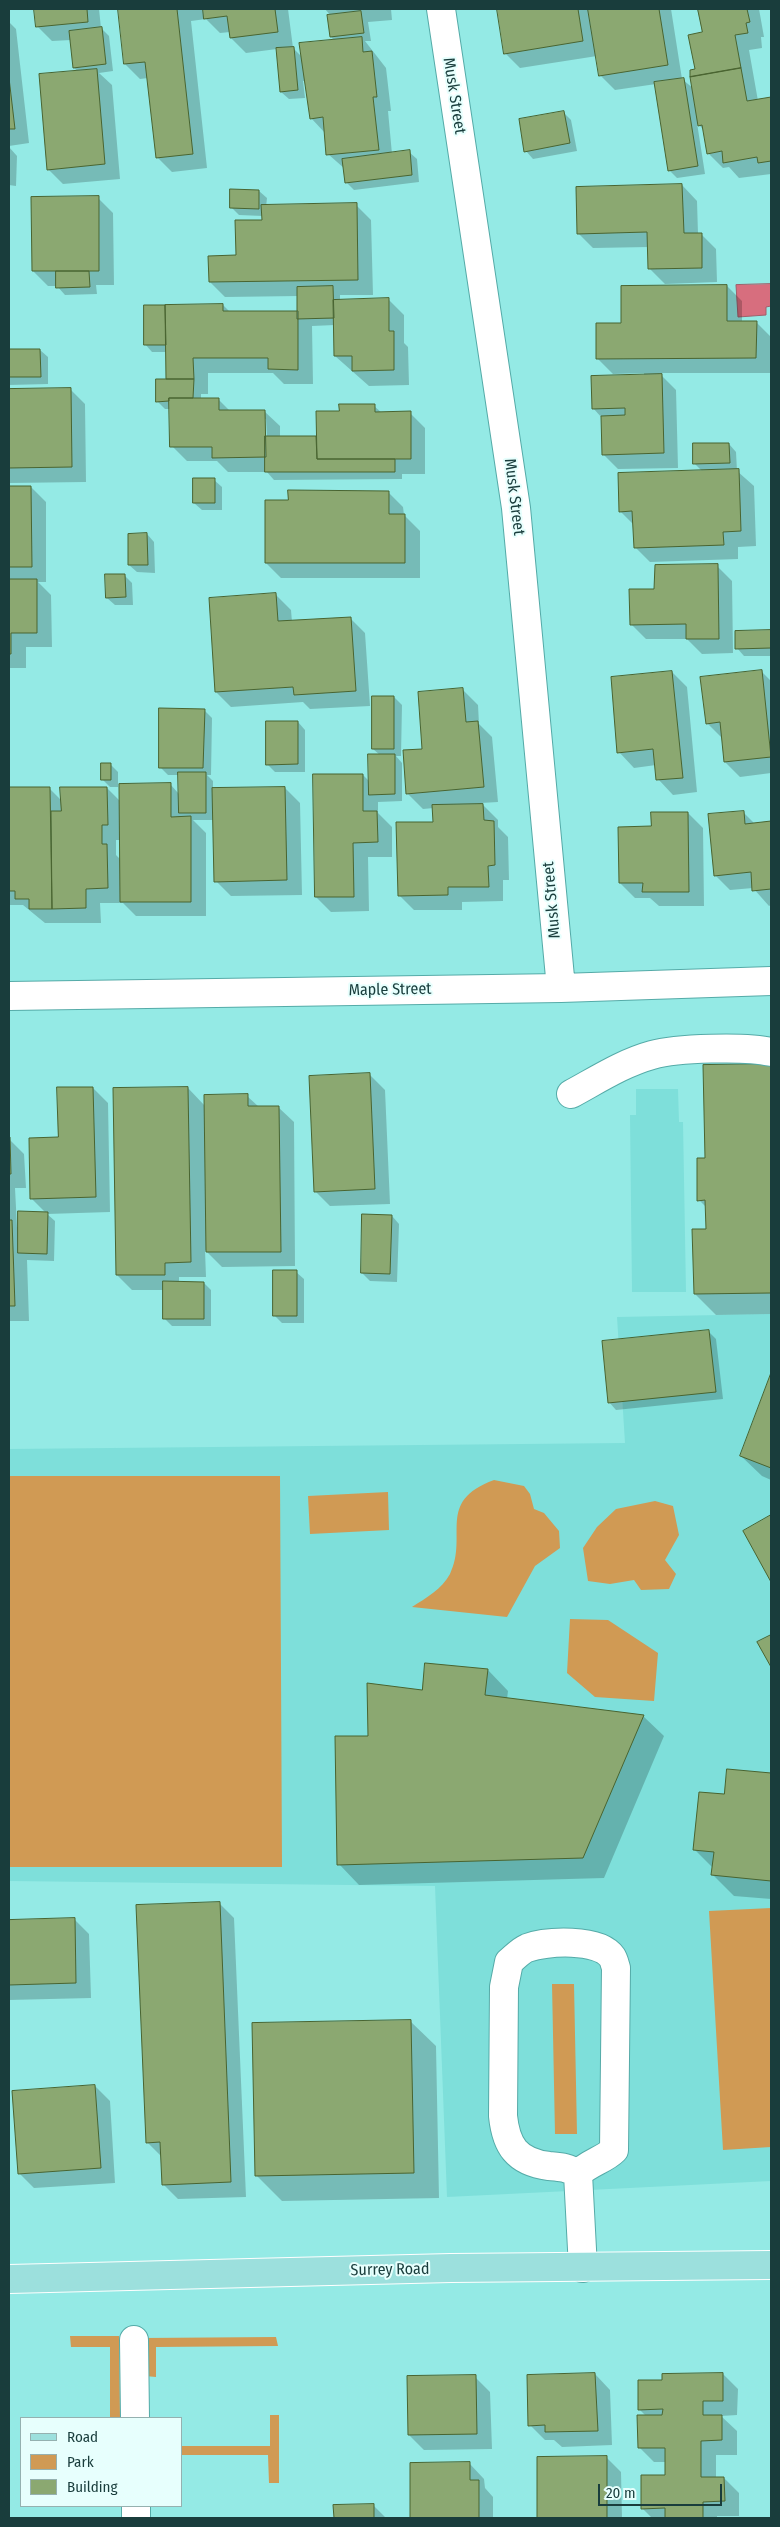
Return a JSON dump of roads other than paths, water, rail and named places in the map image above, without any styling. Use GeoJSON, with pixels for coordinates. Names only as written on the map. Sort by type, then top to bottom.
{"type":"FeatureCollection","features":[{"type":"Feature","properties":{"kind":"main road","name":"Surrey Road"},"geometry":{"type":"LineString","coordinates":[[9,2279],[451,2268],[771,2265]]}},
{"type":"Feature","properties":{"kind":"street","name":"Musk Street"},"geometry":{"type":"LineString","coordinates":[[440,9],[516,508],[561,988]]}},
{"type":"Feature","properties":{"kind":"street","name":"Maple Street"},"geometry":{"type":"LineString","coordinates":[[9,996],[561,988],[771,981]]}},
{"type":"Feature","properties":{"kind":"street"},"geometry":{"type":"LineString","coordinates":[[571,1094],[629,1063],[654,1054],[731,1048],[771,1052]]}},
{"type":"Feature","properties":{"kind":"street"},"geometry":{"type":"LineString","coordinates":[[578,2174],[565,2166],[547,2166],[526,2159],[512,2149],[505,2137],[503,2116],[504,1987],[509,1962],[526,1948],[548,1943],[567,1942],[597,1947],[611,1956],[616,1968],[614,2150],[607,2156],[583,2168],[578,2174],[583,2268]]}},
{"type":"Feature","properties":{"kind":"street"},"geometry":{"type":"LineString","coordinates":[[134,2340],[135,2417]]}}]}
